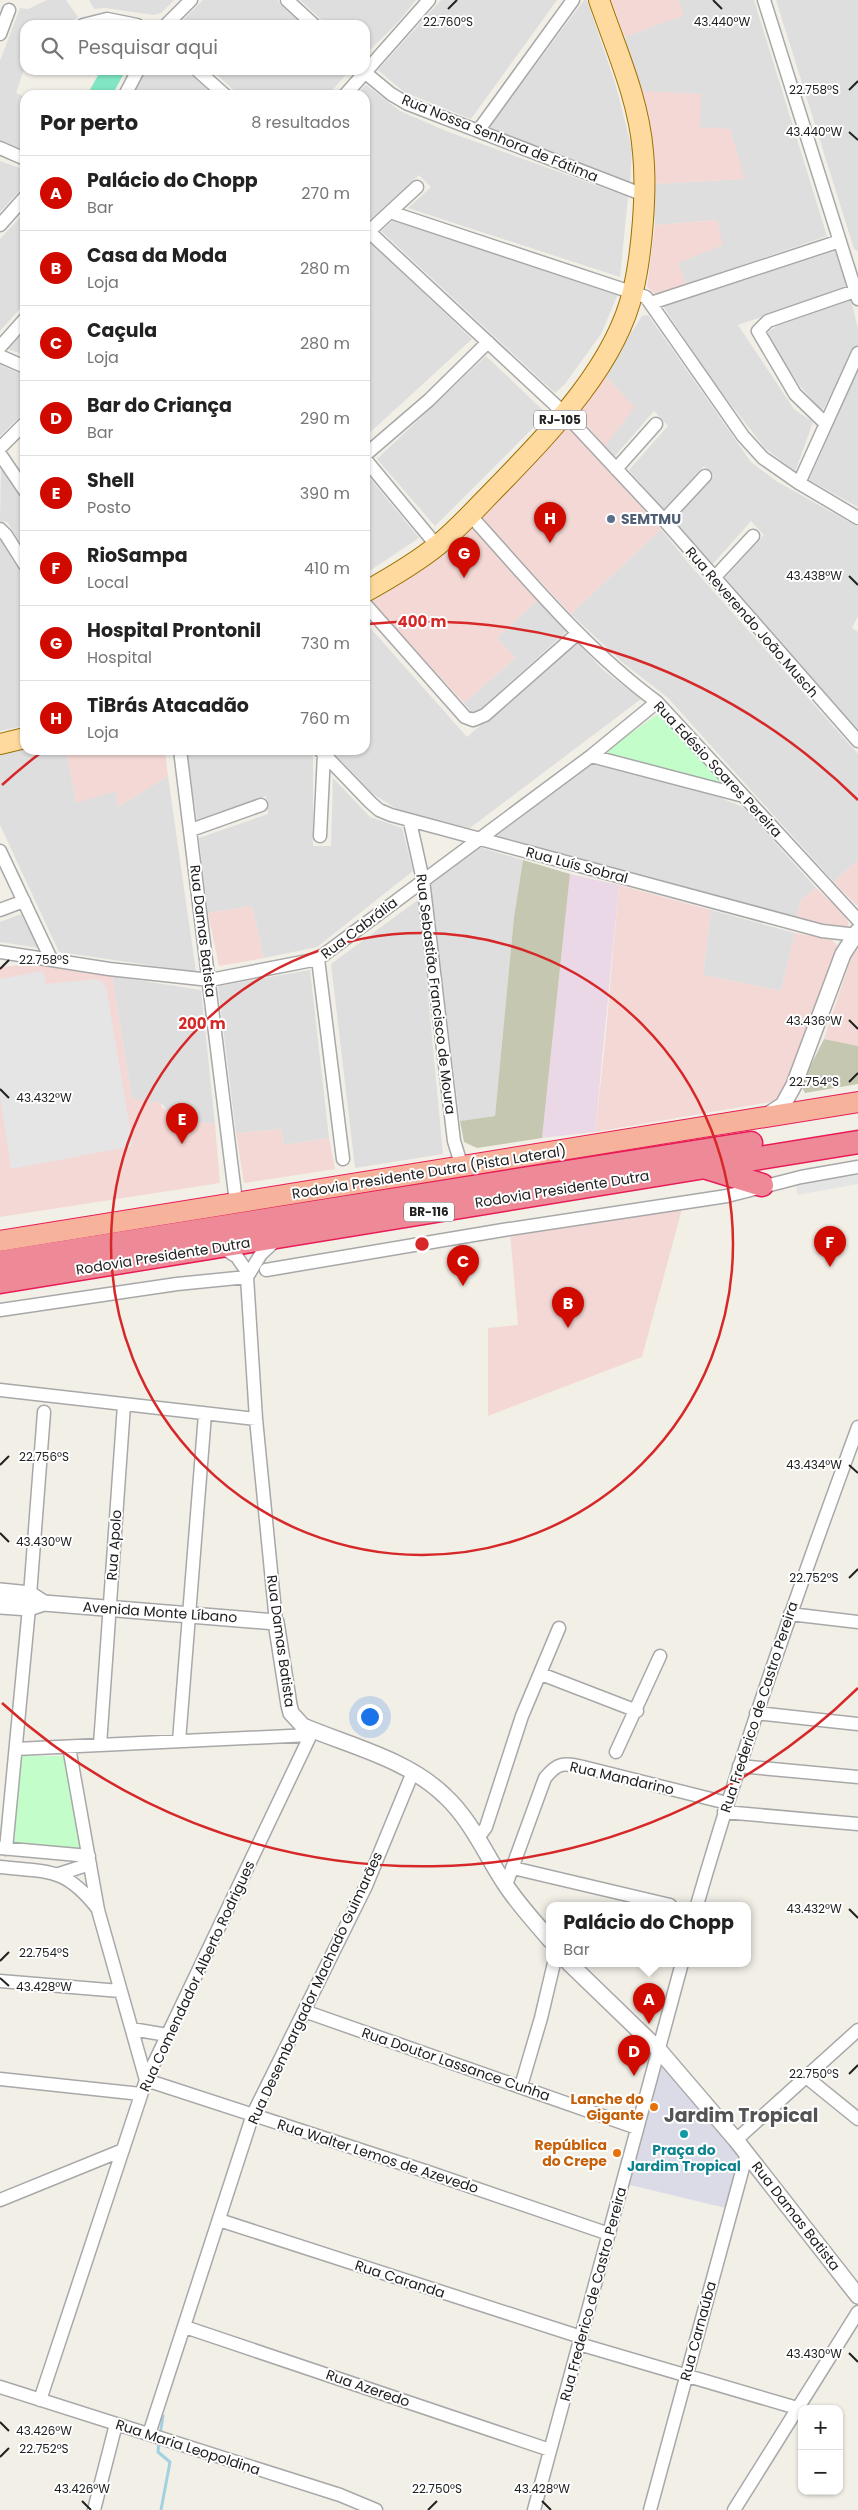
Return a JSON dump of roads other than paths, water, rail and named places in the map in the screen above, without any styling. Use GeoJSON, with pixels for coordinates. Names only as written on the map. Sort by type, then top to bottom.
{"type":"FeatureCollection","features":[{"type":"Feature","properties":{"kind":"highway","name":"Rodovia Presidente Dutra (Pista Lateral)"},"geometry":{"type":"LineString","coordinates":[[0,1240],[849,1104]]}},
{"type":"Feature","properties":{"kind":"highway","name":"Rodovia Presidente Dutra"},"geometry":{"type":"LineString","coordinates":[[0,1262],[633,1161],[858,1128]]}},
{"type":"Feature","properties":{"kind":"highway","name":"Rodovia Presidente Dutra"},"geometry":{"type":"LineString","coordinates":[[0,1282],[220,1245],[278,1238],[563,1188],[858,1142]]}},
{"type":"Feature","properties":{"kind":"highway"},"geometry":{"type":"LineString","coordinates":[[704,1166],[762,1185]]}},
{"type":"Feature","properties":{"kind":"main road","name":"RJ-105"},"geometry":{"type":"LineString","coordinates":[[370,589],[437,546],[470,515],[565,414],[588,384],[614,338],[633,291],[644,195],[643,152],[640,126],[600,0]]}},
{"type":"Feature","properties":{"kind":"main road"},"geometry":{"type":"LineString","coordinates":[[0,744],[20,739]]}},
{"type":"Feature","properties":{"kind":"street"},"geometry":{"type":"LineString","coordinates":[[171,20],[191,0]]}},
{"type":"Feature","properties":{"kind":"street"},"geometry":{"type":"LineString","coordinates":[[287,0],[309,20]]}},
{"type":"Feature","properties":{"kind":"street"},"geometry":{"type":"LineString","coordinates":[[370,65],[429,0]]}},
{"type":"Feature","properties":{"kind":"street"},"geometry":{"type":"LineString","coordinates":[[478,131],[573,0]]}},
{"type":"Feature","properties":{"kind":"street"},"geometry":{"type":"LineString","coordinates":[[764,0],[857,295],[768,321],[758,331],[795,394],[825,423]]}},
{"type":"Feature","properties":{"kind":"street"},"geometry":{"type":"LineString","coordinates":[[0,34],[9,10]]}},
{"type":"Feature","properties":{"kind":"street"},"geometry":{"type":"LineString","coordinates":[[128,90],[135,75]]}},
{"type":"Feature","properties":{"kind":"street"},"geometry":{"type":"LineString","coordinates":[[203,75],[219,90]]}},
{"type":"Feature","properties":{"kind":"street"},"geometry":{"type":"LineString","coordinates":[[349,90],[362,75]]}},
{"type":"Feature","properties":{"kind":"street","name":"Rua Nossa Senhora de Fátima"},"geometry":{"type":"LineString","coordinates":[[368,75],[391,94],[408,104],[644,195]]}},
{"type":"Feature","properties":{"kind":"street"},"geometry":{"type":"LineString","coordinates":[[0,148],[20,157]]}},
{"type":"Feature","properties":{"kind":"street"},"geometry":{"type":"LineString","coordinates":[[370,228],[417,187]]}},
{"type":"Feature","properties":{"kind":"street"},"geometry":{"type":"LineString","coordinates":[[0,224],[20,202]]}},
{"type":"Feature","properties":{"kind":"street"},"geometry":{"type":"LineString","coordinates":[[390,212],[633,291],[646,297],[743,436],[762,458],[799,483],[858,518]]}},
{"type":"Feature","properties":{"kind":"street","name":"Rua Reverendo João Musch"},"geometry":{"type":"LineString","coordinates":[[370,235],[565,414],[664,520],[858,741]]}},
{"type":"Feature","properties":{"kind":"street"},"geometry":{"type":"LineString","coordinates":[[651,303],[840,241]]}},
{"type":"Feature","properties":{"kind":"street"},"geometry":{"type":"LineString","coordinates":[[845,258],[858,264]]}},
{"type":"Feature","properties":{"kind":"street"},"geometry":{"type":"LineString","coordinates":[[0,347],[20,325]]}},
{"type":"Feature","properties":{"kind":"street"},"geometry":{"type":"LineString","coordinates":[[370,451],[429,400],[488,342]]}},
{"type":"Feature","properties":{"kind":"street"},"geometry":{"type":"LineString","coordinates":[[799,483],[858,352]]}},
{"type":"Feature","properties":{"kind":"street"},"geometry":{"type":"LineString","coordinates":[[0,356],[20,365]]}},
{"type":"Feature","properties":{"kind":"street"},"geometry":{"type":"LineString","coordinates":[[616,469],[656,424]]}},
{"type":"Feature","properties":{"kind":"street"},"geometry":{"type":"LineString","coordinates":[[0,448],[20,428]]}},
{"type":"Feature","properties":{"kind":"street"},"geometry":{"type":"LineString","coordinates":[[0,454],[20,484]]}},
{"type":"Feature","properties":{"kind":"street"},"geometry":{"type":"LineString","coordinates":[[370,466],[437,546]]}},
{"type":"Feature","properties":{"kind":"street"},"geometry":{"type":"LineString","coordinates":[[664,520],[704,476]]}},
{"type":"Feature","properties":{"kind":"street","name":"Rua Edésio Soares Pereira"},"geometry":{"type":"LineString","coordinates":[[470,515],[578,633],[621,674],[657,702],[740,795],[757,810],[857,930]]}},
{"type":"Feature","properties":{"kind":"street"},"geometry":{"type":"LineString","coordinates":[[0,529],[20,557]]}},
{"type":"Feature","properties":{"kind":"street"},"geometry":{"type":"LineString","coordinates":[[714,578],[753,536]]}},
{"type":"Feature","properties":{"kind":"street"},"geometry":{"type":"LineString","coordinates":[[370,610],[465,717],[473,720],[485,715],[578,633]]}},
{"type":"Feature","properties":{"kind":"street","name":"Rua Cabrália"},"geometry":{"type":"LineString","coordinates":[[0,952],[109,969],[210,980],[318,959],[590,756],[657,702]]}},
{"type":"Feature","properties":{"kind":"street","name":"Rua Damas Batista"},"geometry":{"type":"LineString","coordinates":[[181,755],[236,1202]]}},
{"type":"Feature","properties":{"kind":"street"},"geometry":{"type":"LineString","coordinates":[[320,836],[322,755]]}},
{"type":"Feature","properties":{"kind":"street","name":"Rua Luís Sobral"},"geometry":{"type":"LineString","coordinates":[[325,755],[379,810],[410,822],[822,931],[857,930]]}},
{"type":"Feature","properties":{"kind":"street"},"geometry":{"type":"LineString","coordinates":[[590,756],[740,795]]}},
{"type":"Feature","properties":{"kind":"street"},"geometry":{"type":"LineString","coordinates":[[191,830],[261,805]]}},
{"type":"Feature","properties":{"kind":"street","name":"Rua Sebastião Francisco de Moura"},"geometry":{"type":"LineString","coordinates":[[410,822],[423,880],[454,1141],[462,1167]]}},
{"type":"Feature","properties":{"kind":"street"},"geometry":{"type":"LineString","coordinates":[[0,851],[51,959]]}},
{"type":"Feature","properties":{"kind":"street"},"geometry":{"type":"LineString","coordinates":[[0,910],[24,901]]}},
{"type":"Feature","properties":{"kind":"street"},"geometry":{"type":"LineString","coordinates":[[763,1118],[783,1105],[794,1085],[843,954],[857,930]]}},
{"type":"Feature","properties":{"kind":"street"},"geometry":{"type":"LineString","coordinates":[[318,959],[343,1159]]}},
{"type":"Feature","properties":{"kind":"street"},"geometry":{"type":"LineString","coordinates":[[794,1085],[798,1095],[807,1101],[849,1104]]}},
{"type":"Feature","properties":{"kind":"street"},"geometry":{"type":"LineString","coordinates":[[266,1270],[502,1230],[727,1196],[762,1185],[858,1167]]}},
{"type":"Feature","properties":{"kind":"street"},"geometry":{"type":"LineString","coordinates":[[248,1275],[261,1254],[278,1238]]}},
{"type":"Feature","properties":{"kind":"street"},"geometry":{"type":"LineString","coordinates":[[220,1245],[237,1257],[248,1275]]}},
{"type":"Feature","properties":{"kind":"street"},"geometry":{"type":"LineString","coordinates":[[0,1310],[248,1275]]}},
{"type":"Feature","properties":{"kind":"street","name":"Rua Damas Batista"},"geometry":{"type":"LineString","coordinates":[[248,1275],[256,1419],[276,1622],[291,1714],[299,1723],[312,1732],[369,1751],[413,1772],[446,1796],[478,1838],[506,1885],[546,1935]]}},
{"type":"Feature","properties":{"kind":"street"},"geometry":{"type":"LineString","coordinates":[[0,1390],[256,1419]]}},
{"type":"Feature","properties":{"kind":"street","name":"Rua Apolo"},"geometry":{"type":"LineString","coordinates":[[100,1745],[124,1405]]}},
{"type":"Feature","properties":{"kind":"street"},"geometry":{"type":"LineString","coordinates":[[44,1412],[16,1749],[3,1849],[90,1860]]}},
{"type":"Feature","properties":{"kind":"street"},"geometry":{"type":"LineString","coordinates":[[179,1741],[205,1414]]}},
{"type":"Feature","properties":{"kind":"street","name":"Rua Frederico de Castro Pereira"},"geometry":{"type":"LineString","coordinates":[[698,1902],[725,1807],[756,1713],[858,1427]]}},
{"type":"Feature","properties":{"kind":"street","name":"Avenida Monte Líbano"},"geometry":{"type":"LineString","coordinates":[[0,1591],[29,1601],[44,1603],[276,1622]]}},
{"type":"Feature","properties":{"kind":"street","name":"Avenida Monte Líbano"},"geometry":{"type":"LineString","coordinates":[[0,1606],[29,1601]]}},
{"type":"Feature","properties":{"kind":"street"},"geometry":{"type":"LineString","coordinates":[[790,1614],[858,1622]]}},
{"type":"Feature","properties":{"kind":"street"},"geometry":{"type":"LineString","coordinates":[[478,1838],[486,1826],[522,1716],[559,1628]]}},
{"type":"Feature","properties":{"kind":"street"},"geometry":{"type":"LineString","coordinates":[[616,1752],[637,1711],[660,1656]]}},
{"type":"Feature","properties":{"kind":"street"},"geometry":{"type":"LineString","coordinates":[[541,1674],[637,1711]]}},
{"type":"Feature","properties":{"kind":"street"},"geometry":{"type":"LineString","coordinates":[[756,1713],[858,1724]]}},
{"type":"Feature","properties":{"kind":"street"},"geometry":{"type":"LineString","coordinates":[[16,1749],[312,1732]]}},
{"type":"Feature","properties":{"kind":"street","name":"Rua Comendador Alberto Rodrigues"},"geometry":{"type":"LineString","coordinates":[[40,2400],[146,2080],[312,1732]]}},
{"type":"Feature","properties":{"kind":"street"},"geometry":{"type":"LineString","coordinates":[[69,1747],[98,1910],[146,2080]]}},
{"type":"Feature","properties":{"kind":"street","name":"Rua Mandarino"},"geometry":{"type":"LineString","coordinates":[[506,1885],[545,1778],[557,1765],[566,1764],[582,1767],[725,1807]]}},
{"type":"Feature","properties":{"kind":"street"},"geometry":{"type":"LineString","coordinates":[[739,1766],[858,1777]]}},
{"type":"Feature","properties":{"kind":"street","name":"Rua Desembargador Machado Guimarães"},"geometry":{"type":"LineString","coordinates":[[155,2436],[185,2327],[253,2114],[366,1886],[413,1772]]}},
{"type":"Feature","properties":{"kind":"street"},"geometry":{"type":"LineString","coordinates":[[725,1807],[858,1824]]}},
{"type":"Feature","properties":{"kind":"street"},"geometry":{"type":"LineString","coordinates":[[59,1874],[90,1860]]}},
{"type":"Feature","properties":{"kind":"street"},"geometry":{"type":"LineString","coordinates":[[0,1867],[59,1874],[81,1890],[98,1910]]}},
{"type":"Feature","properties":{"kind":"street"},"geometry":{"type":"LineString","coordinates":[[513,1868],[657,1902]]}},
{"type":"Feature","properties":{"kind":"street"},"geometry":{"type":"LineString","coordinates":[[521,2086],[541,2018],[553,1967]]}},
{"type":"Feature","properties":{"kind":"street","name":"Rua Damas Batista"},"geometry":{"type":"LineString","coordinates":[[573,1967],[659,2050],[736,2140],[858,2296]]}},
{"type":"Feature","properties":{"kind":"street","name":"Rua Frederico de Castro Pereira"},"geometry":{"type":"LineString","coordinates":[[534,2510],[681,1967]]}},
{"type":"Feature","properties":{"kind":"street"},"geometry":{"type":"LineString","coordinates":[[0,1981],[120,1991]]}},
{"type":"Feature","properties":{"kind":"street","name":"Rua Doutor Lassance Cunha"},"geometry":{"type":"LineString","coordinates":[[304,2011],[637,2128]]}},
{"type":"Feature","properties":{"kind":"street"},"geometry":{"type":"LineString","coordinates":[[132,2029],[168,2035]]}},
{"type":"Feature","properties":{"kind":"street"},"geometry":{"type":"LineString","coordinates":[[736,2140],[858,2030]]}},
{"type":"Feature","properties":{"kind":"street"},"geometry":{"type":"LineString","coordinates":[[805,2076],[858,2119]]}},
{"type":"Feature","properties":{"kind":"street"},"geometry":{"type":"LineString","coordinates":[[0,2079],[141,2094]]}},
{"type":"Feature","properties":{"kind":"street","name":"Rua Walter Lemos de Azevedo"},"geometry":{"type":"LineString","coordinates":[[146,2080],[253,2114],[609,2234]]}},
{"type":"Feature","properties":{"kind":"street"},"geometry":{"type":"LineString","coordinates":[[0,2200],[123,2150]]}},
{"type":"Feature","properties":{"kind":"street","name":"Rua Carnaúba"},"geometry":{"type":"LineString","coordinates":[[650,2510],[746,2153]]}},
{"type":"Feature","properties":{"kind":"street","name":"Rua Caranda"},"geometry":{"type":"LineString","coordinates":[[219,2220],[686,2375],[797,2408]]}},
{"type":"Feature","properties":{"kind":"street"},"geometry":{"type":"LineString","coordinates":[[734,2510],[858,2312]]}},
{"type":"Feature","properties":{"kind":"street","name":"Rua Azeredo"},"geometry":{"type":"LineString","coordinates":[[185,2327],[550,2450]]}},
{"type":"Feature","properties":{"kind":"street","name":"Rua Maria Leopoldina"},"geometry":{"type":"LineString","coordinates":[[0,2387],[155,2436],[359,2506],[376,2510]]}},
{"type":"Feature","properties":{"kind":"street"},"geometry":{"type":"LineString","coordinates":[[94,2510],[116,2424]]}},
{"type":"Feature","properties":{"kind":"waterway"},"geometry":{"type":"LineString","coordinates":[[160,2435],[163,2416]]}},
{"type":"Feature","properties":{"kind":"waterway"},"geometry":{"type":"LineString","coordinates":[[159,2441],[158,2452],[170,2462],[161,2510]]}},
{"type":"Feature","properties":{"kind":"place","name":"SEMTMU"},"geometry":{"type":"Point","coordinates":[611,519]}},
{"type":"Feature","properties":{"kind":"place","name":"TiBrás Atacadão"},"geometry":{"type":"Point","coordinates":[550,543]}},
{"type":"Feature","properties":{"kind":"place","name":"Hospital Prontonil"},"geometry":{"type":"Point","coordinates":[464,578]}},
{"type":"Feature","properties":{"kind":"place","name":"Shell"},"geometry":{"type":"Point","coordinates":[182,1144]}},
{"type":"Feature","properties":{"kind":"place","name":"RioSampa"},"geometry":{"type":"Point","coordinates":[830,1267]}},
{"type":"Feature","properties":{"kind":"place","name":"Caçula"},"geometry":{"type":"Point","coordinates":[463,1286]}},
{"type":"Feature","properties":{"kind":"place","name":"Casa da Moda"},"geometry":{"type":"Point","coordinates":[568,1328]}},
{"type":"Feature","properties":{"kind":"place","name":"Palácio do Chopp"},"geometry":{"type":"Point","coordinates":[649,2024]}},
{"type":"Feature","properties":{"kind":"place","name":"Bar do Criança"},"geometry":{"type":"Point","coordinates":[634,2076]}},
{"type":"Feature","properties":{"kind":"place","name":"Lanche do Gigante"},"geometry":{"type":"Point","coordinates":[654,2107]}},
{"type":"Feature","properties":{"kind":"place","name":"Praça do Jardim Tropical"},"geometry":{"type":"Point","coordinates":[684,2134]}},
{"type":"Feature","properties":{"kind":"place","name":"República do Crepe"},"geometry":{"type":"Point","coordinates":[617,2153]}},
{"type":"Feature","properties":{"kind":"district","name":"Jardim Tropical"},"geometry":{"type":"Point","coordinates":[741,2115]}}]}
